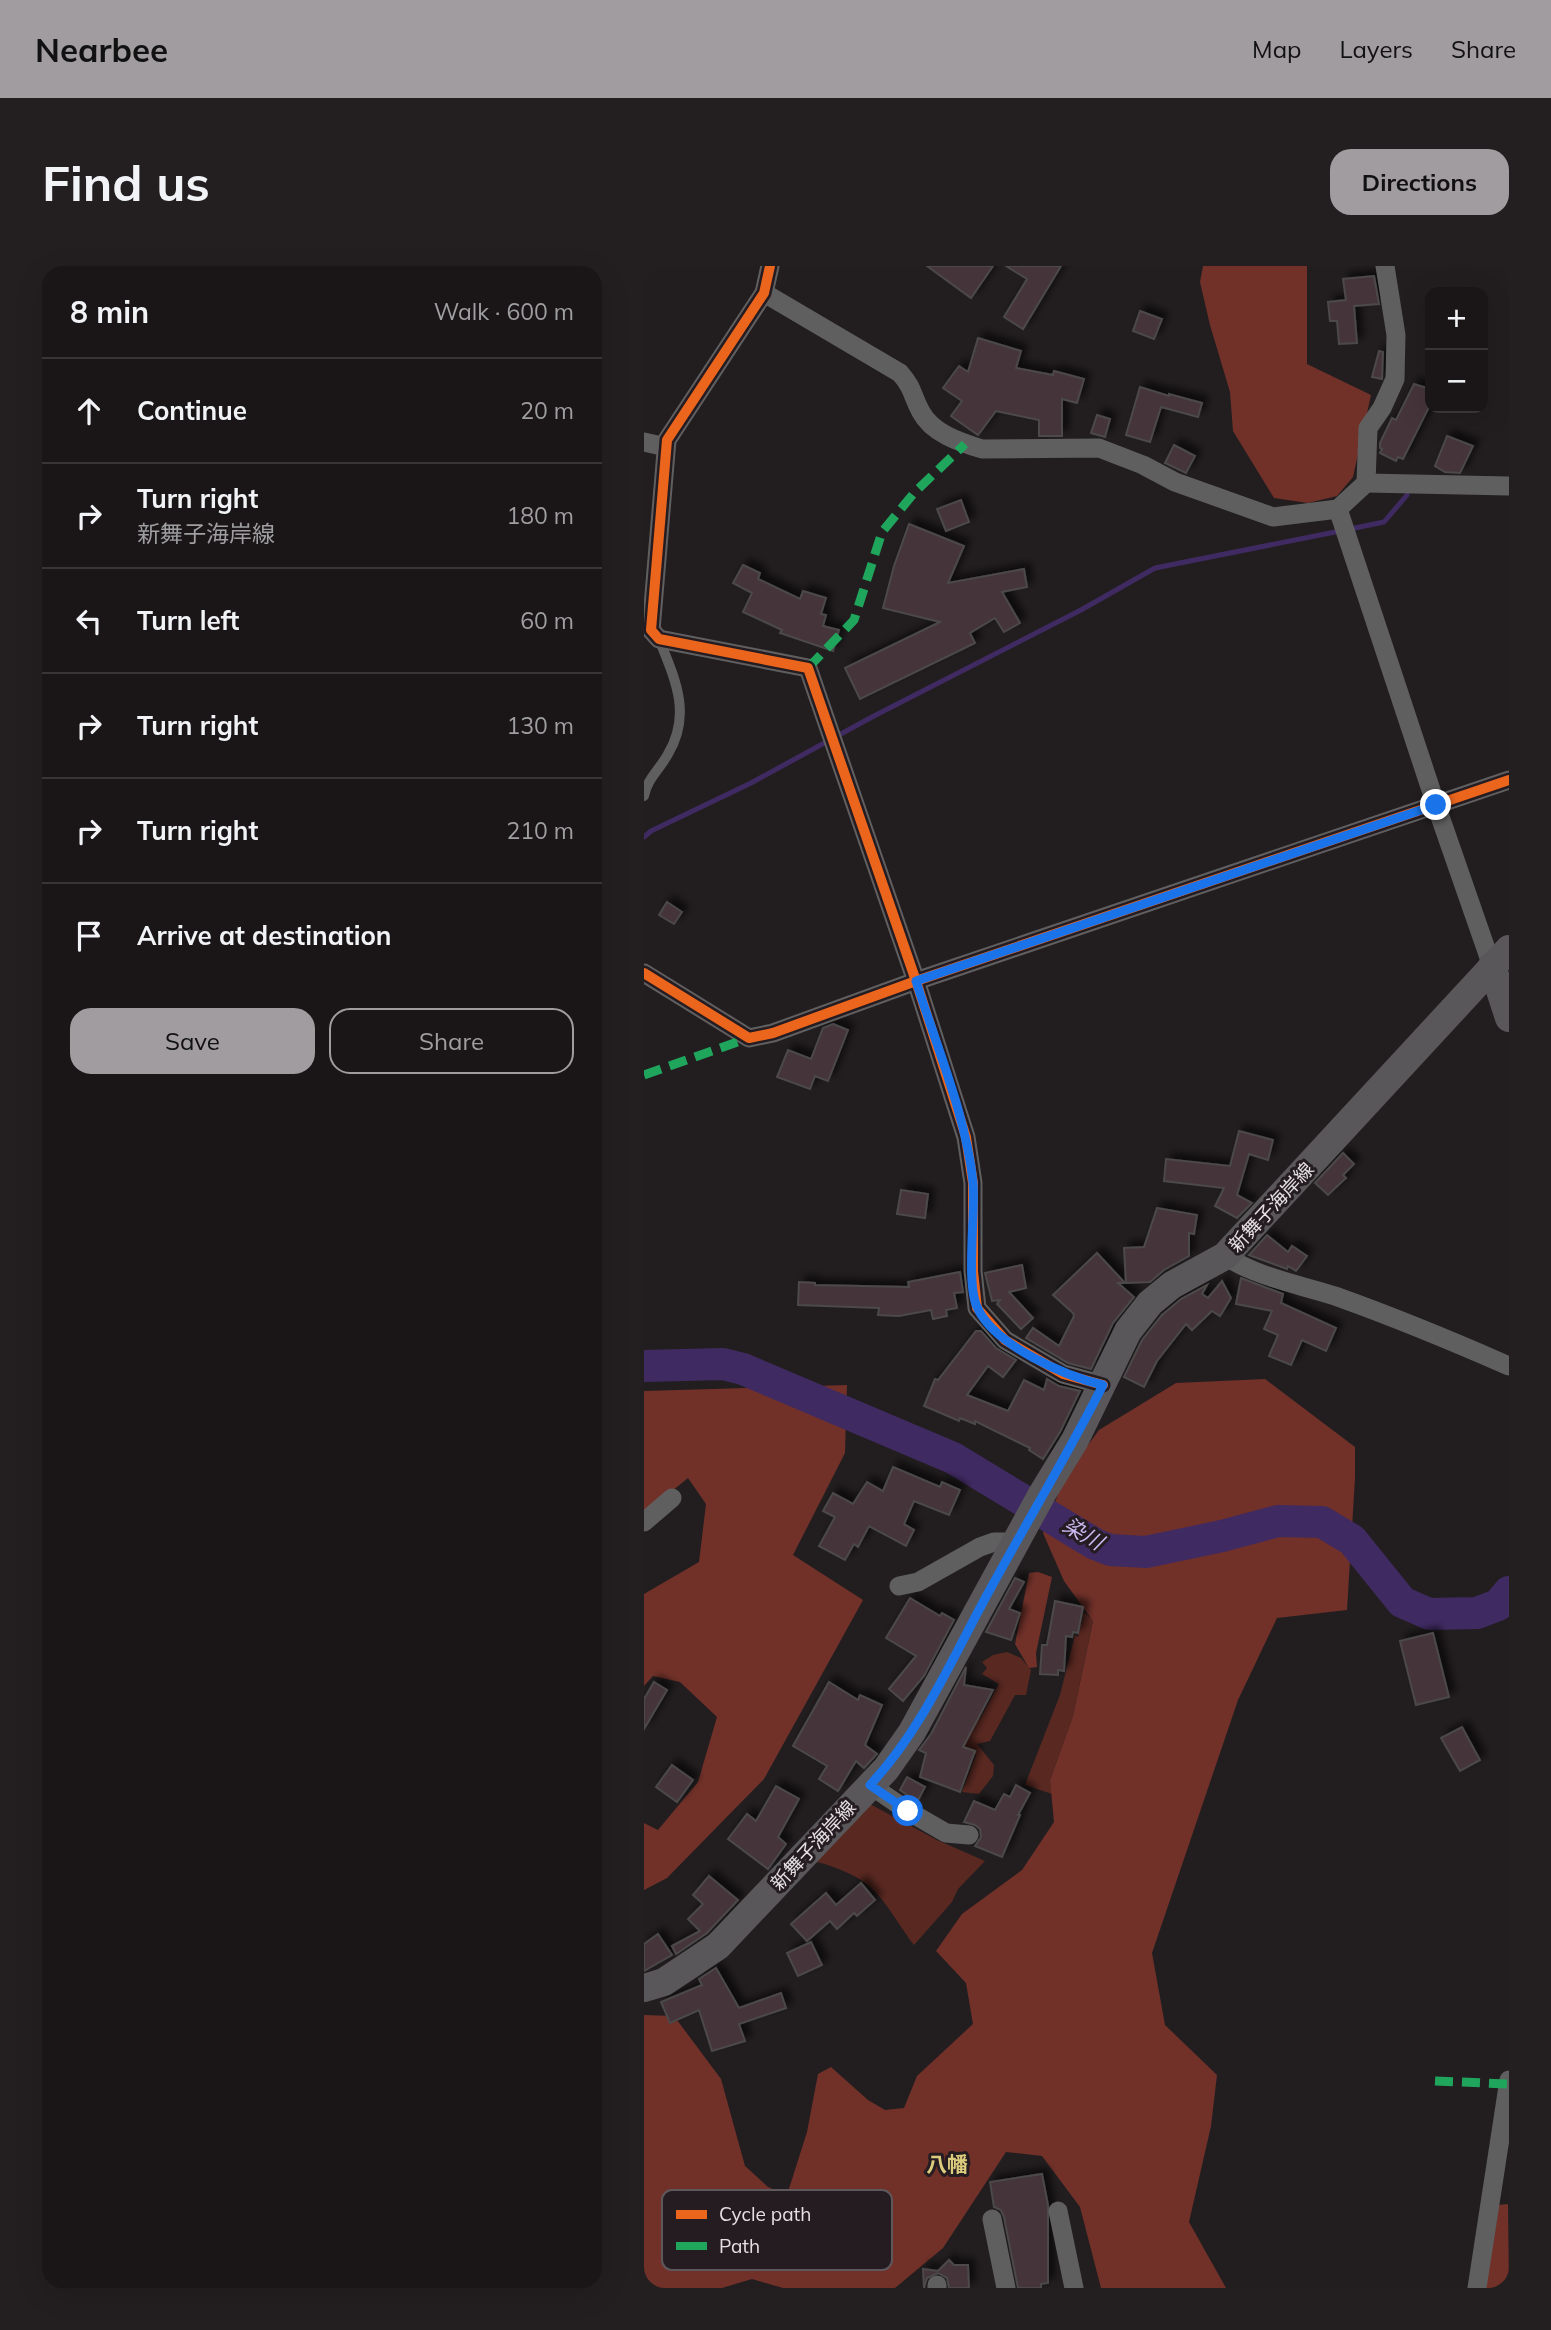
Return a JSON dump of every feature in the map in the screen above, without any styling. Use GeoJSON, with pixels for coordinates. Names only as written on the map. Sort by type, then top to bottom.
{"type":"FeatureCollection","features":[{"type":"Feature","properties":{"kind":"main road"},"geometry":{"type":"LineString","coordinates":[[1501,958],[1509,1018]]}},
{"type":"Feature","properties":{"kind":"main road","name":"新舞子海岸線"},"geometry":{"type":"LineString","coordinates":[[644,1988],[664,1982],[718,1946],[886,1769],[912,1732],[1042,1494],[1075,1440],[1128,1331],[1150,1303],[1172,1285],[1225,1256],[1501,958]]}},
{"type":"Feature","properties":{"kind":"street"},"geometry":{"type":"LineString","coordinates":[[770,266],[764,293],[667,440],[651,632],[808,668],[916,981],[966,1138],[973,1183],[973,1271],[977,1308],[1005,1340],[1063,1374],[1103,1385]]}},
{"type":"Feature","properties":{"kind":"street"},"geometry":{"type":"LineString","coordinates":[[1366,483],[1368,428],[1382,408],[1395,379],[1396,335],[1385,266]]}},
{"type":"Feature","properties":{"kind":"street"},"geometry":{"type":"LineString","coordinates":[[764,293],[900,373],[911,386],[920,411],[931,427],[965,444],[982,449],[1099,448],[1143,465],[1175,482],[1273,517],[1338,509],[1366,483],[1509,486]]}},
{"type":"Feature","properties":{"kind":"street"},"geometry":{"type":"LineString","coordinates":[[644,442],[666,447]]}},
{"type":"Feature","properties":{"kind":"street"},"geometry":{"type":"LineString","coordinates":[[1338,509],[1436,805],[1501,958]]}},
{"type":"Feature","properties":{"kind":"street"},"geometry":{"type":"LineString","coordinates":[[644,973],[750,1038],[773,1033],[916,981],[1509,780]]}},
{"type":"Feature","properties":{"kind":"street"},"geometry":{"type":"LineString","coordinates":[[1225,1256],[1245,1269],[1334,1296],[1432,1332],[1509,1366]]}},
{"type":"Feature","properties":{"kind":"street"},"geometry":{"type":"LineString","coordinates":[[644,1522],[672,1499]]}},
{"type":"Feature","properties":{"kind":"street"},"geometry":{"type":"LineString","coordinates":[[899,1586],[918,1582],[980,1547],[1020,1534]]}},
{"type":"Feature","properties":{"kind":"street"},"geometry":{"type":"LineString","coordinates":[[870,1785],[946,1833],[969,1835]]}},
{"type":"Feature","properties":{"kind":"street"},"geometry":{"type":"LineString","coordinates":[[1477,2288],[1508,2092]]}},
{"type":"Feature","properties":{"kind":"street"},"geometry":{"type":"LineString","coordinates":[[1058,2211],[1073,2288]]}},
{"type":"Feature","properties":{"kind":"street"},"geometry":{"type":"LineString","coordinates":[[992,2219],[1006,2288]]}},
{"type":"Feature","properties":{"kind":"lane"},"geometry":{"type":"LineString","coordinates":[[644,796],[646,786],[669,754],[681,727],[680,697],[651,632]]}},
{"type":"Feature","properties":{"kind":"shaded area"},"geometry":{"type":"Polygon","coordinates":[[[1203,266],[1307,266],[1307,364],[1371,395],[1353,477],[1337,496],[1308,503],[1274,498],[1233,431],[1230,392],[1200,282],[1203,266]]]}},
{"type":"Feature","properties":{"kind":"shaded area"},"geometry":{"type":"Polygon","coordinates":[[[1265,1379],[1355,1447],[1347,1610],[1277,1618],[1238,1700],[1152,1953],[1165,2025],[1217,2075],[1211,2126],[1189,2222],[1226,2288],[1101,2288],[1080,2207],[1042,2156],[1006,2152],[943,2248],[895,2288],[783,2288],[752,2279],[722,2288],[644,2288],[644,2015],[674,2016],[721,2079],[745,2166],[775,2190],[662,2190],[662,2270],[892,2270],[892,2190],[789,2190],[807,2132],[818,2074],[831,2067],[868,2100],[885,2110],[904,2108],[917,2076],[973,2024],[966,1983],[936,1951],[962,1914],[1022,1870],[1054,1822],[1050,1780],[1073,1716],[1093,1621],[1064,1581],[1043,1533],[1065,1476],[1099,1430],[1176,1383],[1265,1379]]]}},
{"type":"Feature","properties":{"kind":"shaded area"},"geometry":{"type":"Polygon","coordinates":[[[847,1385],[845,1453],[793,1555],[863,1600],[764,1779],[667,1878],[644,1890],[644,1823],[658,1830],[698,1782],[717,1717],[680,1682],[653,1676],[644,1686],[644,1594],[699,1562],[706,1504],[688,1478],[644,1514],[644,1391],[847,1385]]]}},
{"type":"Feature","properties":{"kind":"shaded area"},"geometry":{"type":"Polygon","coordinates":[[[1038,1572],[1052,1577],[1036,1653],[1037,1667],[1029,1668],[1015,1644],[1029,1573],[1038,1572]]]}},
{"type":"Feature","properties":{"kind":"shaded area"},"geometry":{"type":"Polygon","coordinates":[[[1084,1612],[1093,1620],[1073,1716],[1050,1780],[1052,1794],[1025,1785],[1060,1695],[1075,1635],[1078,1637],[1084,1612]]]}},
{"type":"Feature","properties":{"kind":"shaded area"},"geometry":{"type":"Polygon","coordinates":[[[1007,1652],[1021,1658],[1031,1670],[1026,1695],[1015,1695],[990,1741],[977,1744],[994,1765],[993,1776],[979,1794],[962,1792],[976,1755],[953,1744],[967,1716],[980,1719],[999,1684],[982,1674],[987,1668],[982,1662],[993,1655],[1007,1652]]]}},
{"type":"Feature","properties":{"kind":"shaded area"},"geometry":{"type":"Polygon","coordinates":[[[870,1804],[937,1840],[985,1861],[958,1889],[952,1902],[914,1945],[883,1901],[864,1882],[814,1861],[870,1804]]]}},
{"type":"Feature","properties":{"kind":"shaded area"},"geometry":{"type":"Polygon","coordinates":[[[1508,2204],[1509,2288],[1486,2288],[1499,2205],[1508,2204]]]}},
{"type":"Feature","properties":{"kind":"building"},"geometry":{"type":"Polygon","coordinates":[[[927,266],[993,266],[971,298],[927,266]]]}},
{"type":"Feature","properties":{"kind":"building"},"geometry":{"type":"Polygon","coordinates":[[[1006,266],[1061,266],[1023,329],[1004,317],[1027,279],[1006,266]]]}},
{"type":"Feature","properties":{"kind":"building"},"geometry":{"type":"Polygon","coordinates":[[[1374,276],[1379,304],[1354,306],[1357,343],[1339,344],[1337,321],[1330,321],[1328,302],[1346,300],[1343,279],[1374,276]]]}},
{"type":"Feature","properties":{"kind":"building"},"geometry":{"type":"Polygon","coordinates":[[[1140,311],[1162,319],[1154,339],[1133,331],[1140,311]]]}},
{"type":"Feature","properties":{"kind":"building"},"geometry":{"type":"Polygon","coordinates":[[[978,338],[1021,351],[1016,368],[1053,375],[1054,371],[1084,379],[1077,403],[1062,399],[1062,436],[1039,436],[1039,420],[996,411],[978,435],[951,416],[962,401],[943,388],[959,366],[968,372],[978,338]]]}},
{"type":"Feature","properties":{"kind":"building"},"geometry":{"type":"Polygon","coordinates":[[[1379,351],[1383,352],[1382,379],[1372,377],[1379,351]]]}},
{"type":"Feature","properties":{"kind":"building"},"geometry":{"type":"Polygon","coordinates":[[[1414,384],[1425,387],[1426,413],[1403,459],[1398,457],[1396,461],[1380,453],[1380,443],[1392,418],[1396,420],[1414,384]]]}},
{"type":"Feature","properties":{"kind":"building"},"geometry":{"type":"Polygon","coordinates":[[[1140,387],[1202,403],[1198,417],[1161,407],[1150,442],[1126,435],[1140,387]]]}},
{"type":"Feature","properties":{"kind":"building"},"geometry":{"type":"Polygon","coordinates":[[[1097,415],[1110,419],[1105,437],[1091,433],[1097,415]]]}},
{"type":"Feature","properties":{"kind":"building"},"geometry":{"type":"Polygon","coordinates":[[[1447,436],[1473,446],[1460,473],[1445,472],[1435,466],[1447,436]]]}},
{"type":"Feature","properties":{"kind":"building"},"geometry":{"type":"Polygon","coordinates":[[[1174,445],[1195,456],[1186,473],[1165,463],[1174,445]]]}},
{"type":"Feature","properties":{"kind":"building"},"geometry":{"type":"Polygon","coordinates":[[[961,500],[969,522],[946,531],[937,509],[961,500]]]}},
{"type":"Feature","properties":{"kind":"building"},"geometry":{"type":"Polygon","coordinates":[[[909,524],[964,546],[948,583],[1024,569],[1027,587],[1002,592],[1020,623],[1004,632],[995,618],[970,633],[975,643],[860,699],[845,668],[940,622],[883,608],[909,524]]]}},
{"type":"Feature","properties":{"kind":"building"},"geometry":{"type":"Polygon","coordinates":[[[743,565],[760,573],[758,579],[800,599],[803,591],[826,598],[821,614],[826,615],[823,626],[839,630],[833,651],[780,633],[782,630],[743,612],[752,593],[733,583],[743,565]]]}},
{"type":"Feature","properties":{"kind":"building"},"geometry":{"type":"Polygon","coordinates":[[[667,902],[682,912],[674,924],[659,915],[667,902]]]}},
{"type":"Feature","properties":{"kind":"building"},"geometry":{"type":"Polygon","coordinates":[[[833,1024],[848,1030],[828,1081],[815,1076],[810,1089],[777,1077],[788,1050],[811,1059],[823,1028],[833,1024]]]}},
{"type":"Feature","properties":{"kind":"building"},"geometry":{"type":"Polygon","coordinates":[[[1239,1131],[1273,1140],[1268,1160],[1249,1154],[1237,1195],[1252,1203],[1237,1218],[1215,1206],[1224,1188],[1164,1181],[1166,1159],[1230,1166],[1239,1131]]]}},
{"type":"Feature","properties":{"kind":"building"},"geometry":{"type":"Polygon","coordinates":[[[1343,1153],[1354,1164],[1343,1175],[1346,1178],[1328,1195],[1315,1183],[1343,1153]]]}},
{"type":"Feature","properties":{"kind":"building"},"geometry":{"type":"Polygon","coordinates":[[[901,1190],[928,1194],[925,1218],[897,1214],[901,1190]]]}},
{"type":"Feature","properties":{"kind":"building"},"geometry":{"type":"Polygon","coordinates":[[[1157,1208],[1197,1215],[1194,1234],[1189,1233],[1189,1256],[1164,1270],[1150,1282],[1126,1283],[1124,1248],[1144,1247],[1157,1208]]]}},
{"type":"Feature","properties":{"kind":"building"},"geometry":{"type":"Polygon","coordinates":[[[1267,1235],[1288,1252],[1292,1246],[1307,1256],[1296,1271],[1288,1266],[1287,1269],[1249,1255],[1267,1235]]]}},
{"type":"Feature","properties":{"kind":"building"},"geometry":{"type":"Polygon","coordinates":[[[1097,1253],[1125,1283],[1118,1283],[1134,1297],[1113,1323],[1091,1369],[1068,1363],[1026,1338],[1033,1328],[1059,1346],[1074,1316],[1053,1295],[1097,1253]]]}},
{"type":"Feature","properties":{"kind":"building"},"geometry":{"type":"Polygon","coordinates":[[[1022,1265],[1026,1288],[1009,1292],[1033,1318],[1021,1329],[997,1304],[1000,1300],[992,1301],[985,1273],[1022,1265]]]}},
{"type":"Feature","properties":{"kind":"building"},"geometry":{"type":"Polygon","coordinates":[[[960,1272],[963,1292],[954,1293],[957,1308],[946,1310],[947,1316],[933,1319],[931,1310],[899,1316],[878,1315],[879,1308],[798,1305],[799,1282],[815,1285],[909,1287],[908,1282],[960,1272]]]}},
{"type":"Feature","properties":{"kind":"building"},"geometry":{"type":"Polygon","coordinates":[[[1241,1278],[1283,1294],[1281,1303],[1336,1328],[1326,1351],[1302,1340],[1291,1365],[1269,1356],[1278,1335],[1264,1329],[1272,1311],[1236,1304],[1241,1278]]]}},
{"type":"Feature","properties":{"kind":"building"},"geometry":{"type":"Polygon","coordinates":[[[1222,1281],[1231,1298],[1220,1316],[1212,1311],[1192,1330],[1186,1324],[1157,1361],[1144,1387],[1124,1377],[1142,1340],[1162,1315],[1181,1299],[1207,1285],[1202,1294],[1208,1298],[1222,1281]]]}},
{"type":"Feature","properties":{"kind":"building"},"geometry":{"type":"Polygon","coordinates":[[[976,1331],[981,1331],[996,1348],[1016,1360],[1003,1377],[988,1366],[967,1395],[1008,1411],[1024,1380],[1044,1390],[1047,1379],[1059,1386],[1080,1391],[1043,1459],[1029,1450],[1030,1448],[975,1421],[975,1424],[960,1418],[959,1421],[924,1406],[935,1379],[938,1380],[976,1331]]]}},
{"type":"Feature","properties":{"kind":"building"},"geometry":{"type":"Polygon","coordinates":[[[893,1467],[940,1487],[942,1482],[960,1490],[949,1515],[914,1501],[904,1524],[914,1530],[906,1546],[869,1526],[858,1547],[854,1544],[845,1560],[819,1546],[835,1517],[823,1511],[833,1493],[853,1504],[867,1482],[883,1491],[893,1467]]]}},
{"type":"Feature","properties":{"kind":"building"},"geometry":{"type":"Polygon","coordinates":[[[1015,1578],[1024,1582],[1009,1609],[1020,1613],[1011,1640],[986,1632],[1015,1578]]]}},
{"type":"Feature","properties":{"kind":"building"},"geometry":{"type":"Polygon","coordinates":[[[910,1598],[940,1616],[942,1613],[954,1620],[924,1676],[903,1701],[889,1689],[916,1656],[886,1638],[910,1598]]]}},
{"type":"Feature","properties":{"kind":"building"},"geometry":{"type":"Polygon","coordinates":[[[1055,1601],[1083,1607],[1078,1633],[1073,1632],[1072,1637],[1066,1636],[1064,1671],[1058,1670],[1058,1675],[1040,1674],[1042,1645],[1047,1645],[1055,1601]]]}},
{"type":"Feature","properties":{"kind":"building"},"geometry":{"type":"Polygon","coordinates":[[[1433,1633],[1449,1697],[1416,1705],[1400,1641],[1433,1633]]]}},
{"type":"Feature","properties":{"kind":"building"},"geometry":{"type":"Polygon","coordinates":[[[966,1667],[964,1685],[993,1690],[963,1747],[975,1751],[960,1792],[920,1777],[926,1753],[919,1750],[931,1734],[966,1667]]]}},
{"type":"Feature","properties":{"kind":"building"},"geometry":{"type":"Polygon","coordinates":[[[654,1682],[667,1690],[644,1729],[644,1699],[654,1682]]]}},
{"type":"Feature","properties":{"kind":"building"},"geometry":{"type":"Polygon","coordinates":[[[829,1682],[858,1700],[860,1695],[882,1705],[865,1745],[877,1754],[864,1768],[856,1761],[838,1791],[819,1779],[827,1766],[793,1746],[829,1682]]]}},
{"type":"Feature","properties":{"kind":"building"},"geometry":{"type":"Polygon","coordinates":[[[1462,1727],[1480,1760],[1460,1771],[1441,1738],[1462,1727]]]}},
{"type":"Feature","properties":{"kind":"building"},"geometry":{"type":"Polygon","coordinates":[[[672,1765],[693,1780],[677,1802],[656,1787],[672,1765]]]}},
{"type":"Feature","properties":{"kind":"building"},"geometry":{"type":"Polygon","coordinates":[[[907,1777],[925,1787],[917,1802],[900,1790],[907,1777]]]}},
{"type":"Feature","properties":{"kind":"building"},"geometry":{"type":"Polygon","coordinates":[[[1016,1785],[1030,1793],[1018,1815],[1002,1857],[975,1846],[981,1837],[980,1829],[964,1822],[974,1801],[995,1810],[1004,1794],[1010,1797],[1016,1785]]]}},
{"type":"Feature","properties":{"kind":"building"},"geometry":{"type":"Polygon","coordinates":[[[776,1786],[799,1799],[778,1837],[786,1844],[768,1869],[728,1839],[747,1814],[756,1821],[776,1786]]]}},
{"type":"Feature","properties":{"kind":"building"},"geometry":{"type":"Polygon","coordinates":[[[709,1876],[738,1900],[707,1933],[676,1954],[672,1946],[700,1931],[688,1919],[703,1904],[693,1895],[709,1876]]]}},
{"type":"Feature","properties":{"kind":"building"},"geometry":{"type":"Polygon","coordinates":[[[861,1883],[875,1900],[857,1916],[854,1913],[837,1929],[830,1921],[807,1941],[791,1924],[826,1893],[836,1905],[861,1883]]]}},
{"type":"Feature","properties":{"kind":"building"},"geometry":{"type":"Polygon","coordinates":[[[658,1934],[672,1955],[644,1971],[644,1944],[658,1934]]]}},
{"type":"Feature","properties":{"kind":"building"},"geometry":{"type":"Polygon","coordinates":[[[811,1942],[822,1965],[798,1976],[787,1953],[811,1942]]]}},
{"type":"Feature","properties":{"kind":"building"},"geometry":{"type":"Polygon","coordinates":[[[716,1968],[739,2008],[781,1993],[786,2008],[739,2024],[745,2041],[712,2051],[699,2010],[670,2023],[661,2002],[702,1985],[699,1979],[716,1968]]]}},
{"type":"Feature","properties":{"kind":"building"},"geometry":{"type":"Polygon","coordinates":[[[1042,2174],[1048,2205],[1048,2283],[1041,2284],[1041,2288],[1018,2288],[1004,2217],[1001,2210],[994,2207],[990,2182],[1042,2174]]]}},
{"type":"Feature","properties":{"kind":"building"},"geometry":{"type":"Polygon","coordinates":[[[949,2260],[954,2265],[968,2265],[969,2288],[949,2288],[947,2278],[938,2273],[927,2278],[924,2288],[923,2269],[938,2271],[949,2260]]]}},
{"type":"Feature","properties":{"kind":"waterway"},"geometry":{"type":"LineString","coordinates":[[1350,529],[1384,522],[1407,495]]}},
{"type":"Feature","properties":{"kind":"waterway"},"geometry":{"type":"LineString","coordinates":[[644,837],[1081,610],[1155,568],[1340,531]]}},
{"type":"Feature","properties":{"kind":"waterway","name":"染川"},"geometry":{"type":"LineString","coordinates":[[644,1366],[723,1364],[743,1369],[953,1458],[1095,1544],[1110,1550],[1146,1552],[1278,1521],[1322,1522],[1352,1540],[1402,1602],[1429,1614],[1477,1613],[1498,1605],[1509,1592]]}},
{"type":"Feature","properties":{"kind":"marked path"},"geometry":{"type":"LineString","coordinates":[[808,668],[854,620],[882,532],[914,493],[965,444]]}},
{"type":"Feature","properties":{"kind":"marked path"},"geometry":{"type":"LineString","coordinates":[[644,1075],[749,1038]]}},
{"type":"Feature","properties":{"kind":"marked path"},"geometry":{"type":"LineString","coordinates":[[1435,2081],[1509,2084]]}},
{"type":"Feature","properties":{"kind":"cycle path"},"geometry":{"type":"LineString","coordinates":[[770,266],[764,293],[667,440],[651,630],[659,639],[808,668],[916,981],[966,1137],[973,1183],[973,1271],[977,1308],[1005,1340],[1063,1374],[1103,1385]]}},
{"type":"Feature","properties":{"kind":"cycle path"},"geometry":{"type":"LineString","coordinates":[[644,973],[749,1038],[773,1033],[916,981],[1509,780]]}},
{"type":"Feature","properties":{"kind":"district","name":"八幡"},"geometry":{"type":"Point","coordinates":[947,2165]}},
{"type":"Feature","properties":{"kind":"route"},"geometry":{"type":"LineString","coordinates":[[908,1811],[870,1785],[886,1769],[912,1732],[1103,1385],[1063,1374],[1005,1340],[988,1324],[977,1308],[973,1291],[973,1183],[966,1138],[916,981],[1436,805]]}}]}
